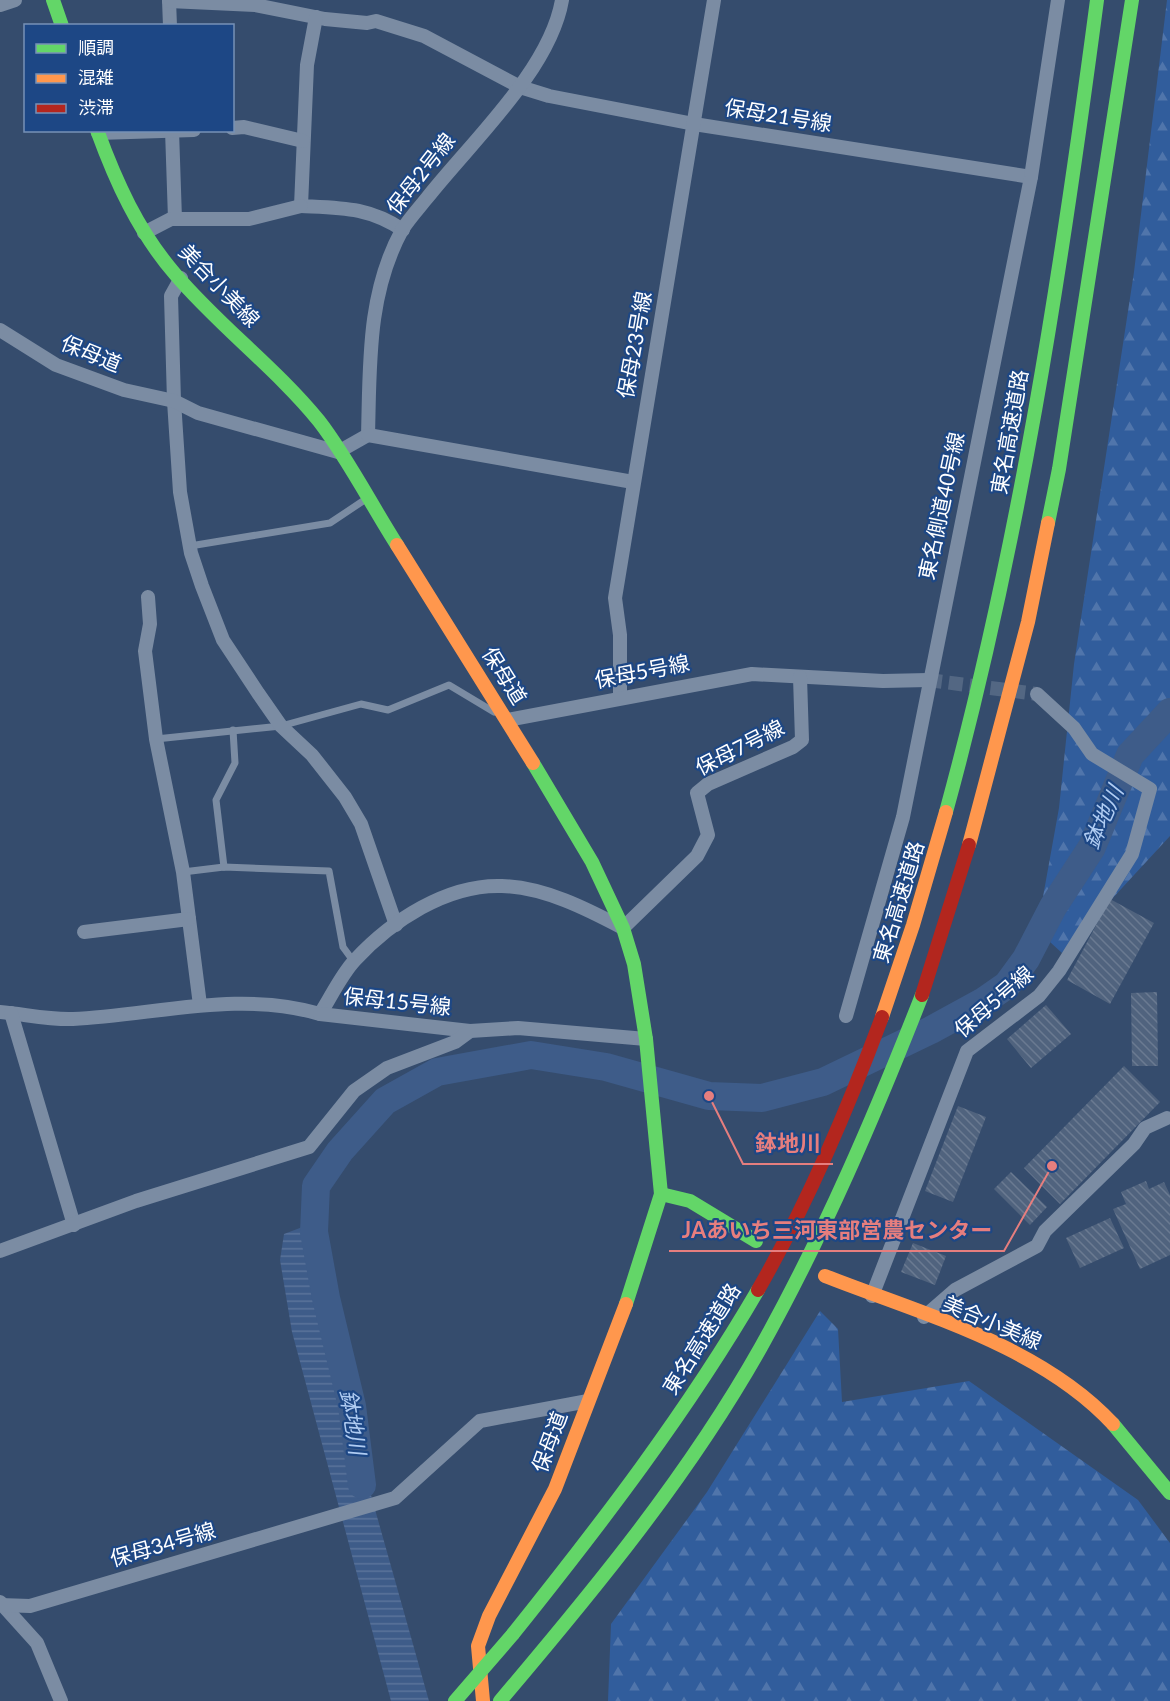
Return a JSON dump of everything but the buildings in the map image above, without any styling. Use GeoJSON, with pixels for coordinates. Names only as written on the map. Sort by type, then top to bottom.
{"type":"FeatureCollection","features":[{"type":"Feature","properties":{"kind":"main road"},"geometry":{"type":"LineString","coordinates":[[53,0],[61,24]]}},
{"type":"Feature","properties":{"kind":"main road","name":"東名高速道路"},"geometry":{"type":"LineString","coordinates":[[454,1701],[513,1634],[649,1461],[726,1342],[803,1203],[890,1000],[943,831],[994,622],[1026,472],[1097,0]]}},
{"type":"Feature","properties":{"kind":"main road"},"geometry":{"type":"LineString","coordinates":[[500,1701],[530,1668],[618,1560],[682,1472],[725,1407],[795,1285],[889,1080],[925,987],[964,863],[1028,622],[1059,469],[1132,0]]}},
{"type":"Feature","properties":{"kind":"main road","name":"美合小美線"},"geometry":{"type":"LineString","coordinates":[[98,132],[120,189],[144,233],[180,278],[292,390],[320,423],[338,452]]}},
{"type":"Feature","properties":{"kind":"main road","name":"保母道"},"geometry":{"type":"LineString","coordinates":[[338,452],[507,720],[592,862],[623,928],[634,964],[648,1057],[661,1194],[629,1296],[555,1489],[489,1616],[478,1646],[483,1701]]}},
{"type":"Feature","properties":{"kind":"main road"},"geometry":{"type":"LineString","coordinates":[[661,1194],[690,1201],[756,1241]]}},
{"type":"Feature","properties":{"kind":"main road","name":"美合小美線"},"geometry":{"type":"LineString","coordinates":[[825,1276],[924,1317],[1011,1349],[1066,1382],[1111,1422],[1170,1493]]}},
{"type":"Feature","properties":{"kind":"street"},"geometry":{"type":"LineString","coordinates":[[0,5],[15,0]]}},
{"type":"Feature","properties":{"kind":"street","name":"保母2号線"},"geometry":{"type":"LineString","coordinates":[[368,435],[373,317],[379,289],[403,230],[455,163],[520,87],[558,20],[562,0]]}},
{"type":"Feature","properties":{"kind":"street","name":"保母23号線"},"geometry":{"type":"LineString","coordinates":[[620,698],[620,635],[615,598],[714,0]]}},
{"type":"Feature","properties":{"kind":"street","name":"東名側道40号線"},"geometry":{"type":"LineString","coordinates":[[846,1016],[903,816],[928,680],[1031,177],[1058,0]]}},
{"type":"Feature","properties":{"kind":"street"},"geometry":{"type":"LineString","coordinates":[[169,1],[170,24]]}},
{"type":"Feature","properties":{"kind":"street","name":"保母21号線"},"geometry":{"type":"LineString","coordinates":[[169,1],[255,4],[316,17],[367,23],[376,21],[424,36],[520,87],[549,96],[694,124],[1031,177]]}},
{"type":"Feature","properties":{"kind":"street"},"geometry":{"type":"LineString","coordinates":[[301,206],[307,65],[316,17]]}},
{"type":"Feature","properties":{"kind":"street"},"geometry":{"type":"LineString","coordinates":[[234,128],[244,127],[303,141]]}},
{"type":"Feature","properties":{"kind":"street"},"geometry":{"type":"LineString","coordinates":[[172,132],[176,219]]}},
{"type":"Feature","properties":{"kind":"street"},"geometry":{"type":"LineString","coordinates":[[144,233],[162,222],[176,219],[249,219],[301,206],[364,211],[382,217],[403,230]]}},
{"type":"Feature","properties":{"kind":"street"},"geometry":{"type":"LineString","coordinates":[[180,278],[171,296],[174,401],[180,492],[190,546],[202,586],[223,640],[281,726],[312,755],[361,824],[396,925]]}},
{"type":"Feature","properties":{"kind":"street","name":"保母道"},"geometry":{"type":"LineString","coordinates":[[0,330],[56,365],[124,390],[174,401],[198,413],[338,452]]}},
{"type":"Feature","properties":{"kind":"street"},"geometry":{"type":"LineString","coordinates":[[338,452],[368,435],[633,482]]}},
{"type":"Feature","properties":{"kind":"street"},"geometry":{"type":"LineString","coordinates":[[148,597],[150,624],[145,651],[156,739],[183,872],[200,1005]]}},
{"type":"Feature","properties":{"kind":"street","name":"保母5号線"},"geometry":{"type":"LineString","coordinates":[[507,720],[752,674],[883,681],[928,680]]}},
{"type":"Feature","properties":{"kind":"street","name":"保母7号線"},"geometry":{"type":"LineString","coordinates":[[623,928],[697,856],[708,835],[697,793],[708,784],[793,747],[801,740],[800,677]]}},
{"type":"Feature","properties":{"kind":"street","name":"保母5号線"},"geometry":{"type":"LineString","coordinates":[[872,1296],[967,1050],[1039,996],[1059,971],[1132,854],[1150,789],[1092,754],[1074,728],[1037,694]]}},
{"type":"Feature","properties":{"kind":"street"},"geometry":{"type":"LineString","coordinates":[[320,1014],[354,962],[396,925],[420,907],[468,890],[502,886],[540,892],[590,910],[623,928]]}},
{"type":"Feature","properties":{"kind":"street"},"geometry":{"type":"LineString","coordinates":[[84,932],[189,919]]}},
{"type":"Feature","properties":{"kind":"street","name":"保母15号線"},"geometry":{"type":"LineString","coordinates":[[6,1013],[70,1019],[200,1005],[298,1007],[320,1014],[470,1031],[518,1028],[646,1040]]}},
{"type":"Feature","properties":{"kind":"street"},"geometry":{"type":"LineString","coordinates":[[6,1013],[74,1225]]}},
{"type":"Feature","properties":{"kind":"street"},"geometry":{"type":"LineString","coordinates":[[0,1251],[136,1201],[309,1147],[354,1091],[387,1068],[455,1042],[470,1031]]}},
{"type":"Feature","properties":{"kind":"street"},"geometry":{"type":"LineString","coordinates":[[924,1317],[955,1290],[1037,1246],[1045,1231],[1134,1144],[1145,1128],[1167,1118]]}},
{"type":"Feature","properties":{"kind":"street","name":"保母34号線"},"geometry":{"type":"LineString","coordinates":[[0,1604],[30,1606],[395,1498],[480,1421],[588,1401]]}},
{"type":"Feature","properties":{"kind":"street"},"geometry":{"type":"LineString","coordinates":[[0,1604],[37,1643],[61,1701]]}},
{"type":"Feature","properties":{"kind":"lane"},"geometry":{"type":"LineString","coordinates":[[190,546],[330,523],[366,499]]}},
{"type":"Feature","properties":{"kind":"lane"},"geometry":{"type":"LineString","coordinates":[[156,739],[281,726],[361,704],[388,710],[449,685],[507,720]]}},
{"type":"Feature","properties":{"kind":"lane"},"geometry":{"type":"LineString","coordinates":[[224,867],[216,800],[235,763],[233,730]]}},
{"type":"Feature","properties":{"kind":"lane"},"geometry":{"type":"LineString","coordinates":[[183,872],[224,867],[328,871],[343,947],[354,962]]}},
{"type":"Feature","properties":{"kind":"green space"},"geometry":{"type":"Polygon","coordinates":[[[1167,0],[1170,0],[1170,836],[1062,953],[1037,930],[1059,808],[1074,664],[1134,272],[1167,0]]]}},
{"type":"Feature","properties":{"kind":"green space"},"geometry":{"type":"Polygon","coordinates":[[[820,1311],[838,1329],[842,1402],[969,1381],[1138,1500],[1170,1543],[1170,1701],[608,1701],[611,1624],[707,1492],[820,1311]]]}},
{"type":"Feature","properties":{"kind":"shaded area"},"geometry":{"type":"Polygon","coordinates":[[[321,1220],[325,1332],[429,1701],[391,1701],[292,1332],[280,1260],[284,1234],[321,1220]]]}},
{"type":"Feature","properties":{"kind":"waterway","name":"鉢地川"},"geometry":{"type":"LineString","coordinates":[[362,1485],[352,1406],[326,1298],[314,1232],[316,1186],[340,1151],[385,1101],[437,1072],[531,1055],[606,1067],[709,1096],[762,1098],[823,1082],[931,1030],[984,1001],[1007,985],[1026,959],[1053,907],[1092,847],[1130,755],[1170,712]]}},
{"type":"Feature","properties":{"kind":"tunnel"},"geometry":{"type":"LineString","coordinates":[[928,680],[1037,694]]}},
{"type":"Feature","properties":{"kind":"traffic: fast"},"geometry":{"type":"LineString","coordinates":[[53,0],[61,24]]}},
{"type":"Feature","properties":{"kind":"traffic: fast"},"geometry":{"type":"LineString","coordinates":[[946,812],[995,611],[1035,409],[1053,307],[1097,0]]}},
{"type":"Feature","properties":{"kind":"traffic: fast"},"geometry":{"type":"LineString","coordinates":[[1048,523],[1059,469],[1132,0]]}},
{"type":"Feature","properties":{"kind":"traffic: fast"},"geometry":{"type":"LineString","coordinates":[[98,132],[129,205],[162,258],[192,293],[285,383],[319,421],[397,545]]}},
{"type":"Feature","properties":{"kind":"traffic: fast"},"geometry":{"type":"LineString","coordinates":[[533,763],[592,862],[623,928],[634,964],[646,1039],[661,1194],[626,1304]]}},
{"type":"Feature","properties":{"kind":"traffic: fast"},"geometry":{"type":"LineString","coordinates":[[500,1701],[639,1530],[672,1486],[733,1394],[784,1304],[827,1218],[886,1085],[922,995]]}},
{"type":"Feature","properties":{"kind":"traffic: fast"},"geometry":{"type":"LineString","coordinates":[[661,1194],[690,1201],[756,1241]]}},
{"type":"Feature","properties":{"kind":"traffic: fast"},"geometry":{"type":"LineString","coordinates":[[513,1634],[642,1466],[702,1380],[758,1290]]}},
{"type":"Feature","properties":{"kind":"traffic: fast"},"geometry":{"type":"LineString","coordinates":[[1113,1424],[1170,1493]]}},
{"type":"Feature","properties":{"kind":"traffic: fast"},"geometry":{"type":"LineString","coordinates":[[455,1701],[513,1634]]}},
{"type":"Feature","properties":{"kind":"traffic: slow"},"geometry":{"type":"LineString","coordinates":[[969,845],[1028,622],[1048,523]]}},
{"type":"Feature","properties":{"kind":"traffic: slow"},"geometry":{"type":"LineString","coordinates":[[397,545],[533,763]]}},
{"type":"Feature","properties":{"kind":"traffic: slow"},"geometry":{"type":"LineString","coordinates":[[882,1017],[913,925],[946,812]]}},
{"type":"Feature","properties":{"kind":"traffic: slow"},"geometry":{"type":"LineString","coordinates":[[825,1276],[940,1319],[1016,1353],[1051,1373],[1084,1397],[1113,1424]]}},
{"type":"Feature","properties":{"kind":"traffic: slow"},"geometry":{"type":"LineString","coordinates":[[483,1701],[478,1646],[489,1616],[555,1489],[626,1304]]}},
{"type":"Feature","properties":{"kind":"traffic: jam"},"geometry":{"type":"LineString","coordinates":[[922,995],[969,845]]}},
{"type":"Feature","properties":{"kind":"traffic: jam"},"geometry":{"type":"LineString","coordinates":[[758,1290],[794,1224],[826,1156],[882,1017]]}},
{"type":"Feature","properties":{"kind":"place","name":"鉢地川"},"geometry":{"type":"Point","coordinates":[709,1096]}},
{"type":"Feature","properties":{"kind":"place","name":"JAあいち三河東部営農センター"},"geometry":{"type":"Point","coordinates":[1052,1166]}}]}
